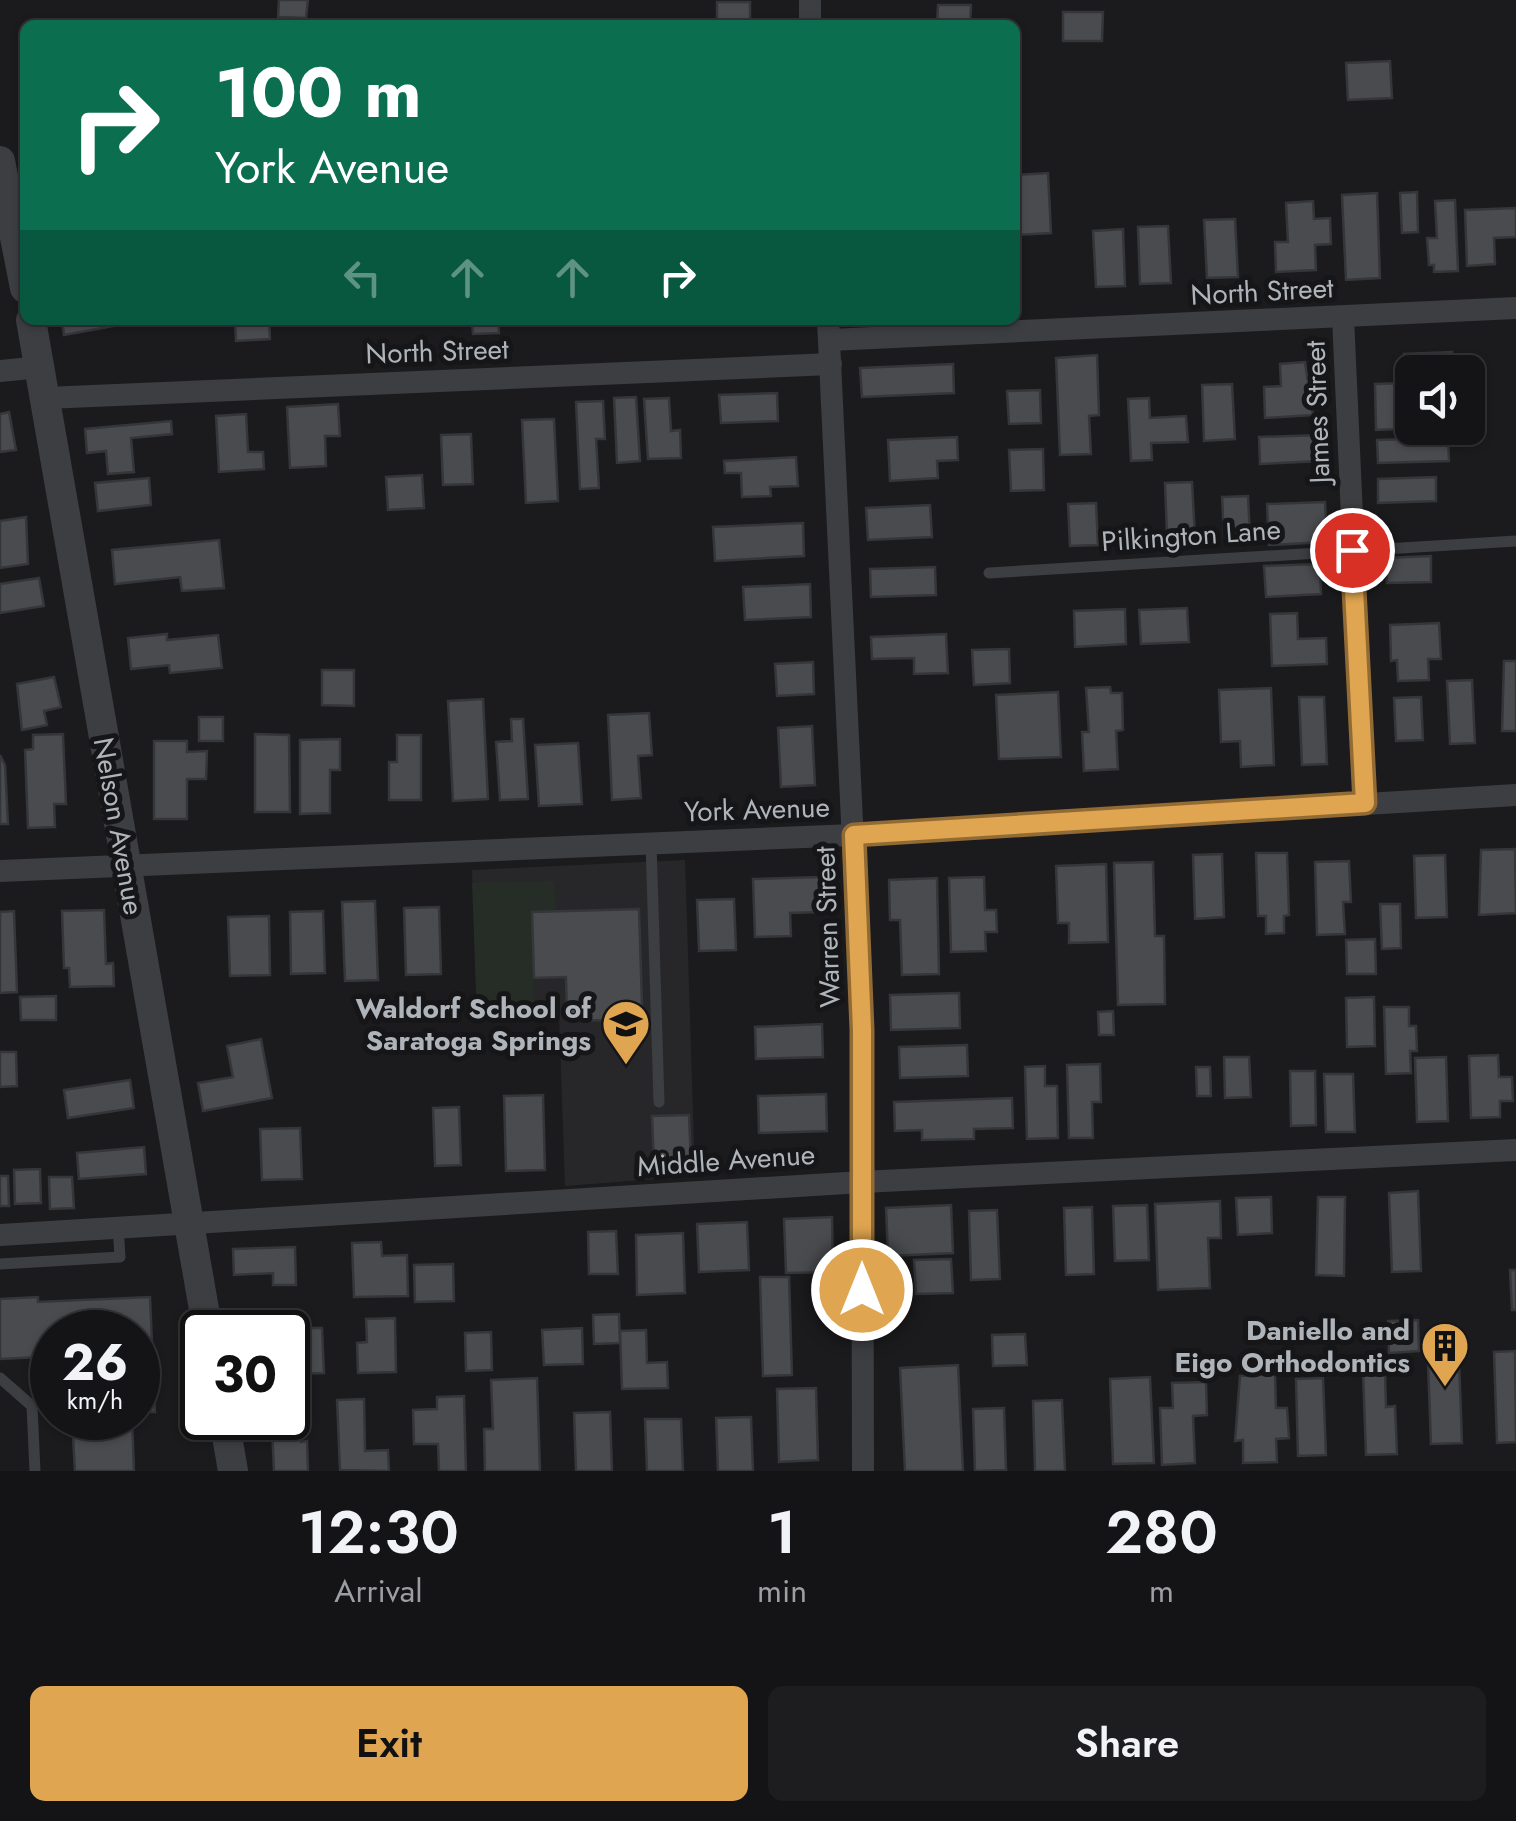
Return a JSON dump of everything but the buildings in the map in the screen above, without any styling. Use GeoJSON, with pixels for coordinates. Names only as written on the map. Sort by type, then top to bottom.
{"type":"FeatureCollection","features":[{"type":"Feature","properties":{"kind":"street"},"geometry":{"type":"LineString","coordinates":[[0,161],[20,263]]}},
{"type":"Feature","properties":{"kind":"street","name":"North Street"},"geometry":{"type":"LineString","coordinates":[[0,371],[43,382],[1516,308]]}},
{"type":"Feature","properties":{"kind":"street","name":"James Street"},"geometry":{"type":"LineString","coordinates":[[1343,317],[1365,803]]}},
{"type":"Feature","properties":{"kind":"street","name":"Nelson Avenue"},"geometry":{"type":"LineString","coordinates":[[32,325],[204,1310]]}},
{"type":"Feature","properties":{"kind":"street","name":"Warren Street"},"geometry":{"type":"LineString","coordinates":[[830,341],[862,1030],[864,1471]]}},
{"type":"Feature","properties":{"kind":"street","name":"York Avenue"},"geometry":{"type":"LineString","coordinates":[[0,871],[854,835],[1516,795]]}},
{"type":"Feature","properties":{"kind":"street","name":"Middle Avenue"},"geometry":{"type":"LineString","coordinates":[[0,1235],[188,1220],[862,1182],[1516,1150]]}},
{"type":"Feature","properties":{"kind":"street"},"geometry":{"type":"LineString","coordinates":[[228,1440],[234,1471]]}},
{"type":"Feature","properties":{"kind":"lane","name":"Pilkington Lane"},"geometry":{"type":"LineString","coordinates":[[989,573],[1516,541]]}},
{"type":"Feature","properties":{"kind":"lane"},"geometry":{"type":"LineString","coordinates":[[651,843],[659,1102]]}},
{"type":"Feature","properties":{"kind":"lane"},"geometry":{"type":"LineString","coordinates":[[0,1264],[120,1257],[118,1226]]}},
{"type":"Feature","properties":{"kind":"lane"},"geometry":{"type":"LineString","coordinates":[[0,1378],[32,1406],[35,1471]]}},
{"type":"Feature","properties":{"kind":"shaded area","name":"Waldorf School of Saratoga Springs"},"geometry":{"type":"Polygon","coordinates":[[[685,860],[695,1176],[565,1186],[559,1015],[477,1017],[472,870],[685,860]]]}},
{"type":"Feature","properties":{"kind":"shaded area"},"geometry":{"type":"Polygon","coordinates":[[[554,881],[556,911],[532,913],[535,1016],[477,1017],[472,883],[554,881]]]}},
{"type":"Feature","properties":{"kind":"place","name":"Waldorf School of Saratoga Springs"},"geometry":{"type":"Point","coordinates":[626,1066]}},
{"type":"Feature","properties":{"kind":"place","name":"Daniello and Eigo Orthodontics"},"geometry":{"type":"Point","coordinates":[1445,1388]}},
{"type":"Feature","properties":{"kind":"route"},"geometry":{"type":"LineString","coordinates":[[862,1290],[862,1030],[854,835],[1365,803],[1352,550]]}}]}
